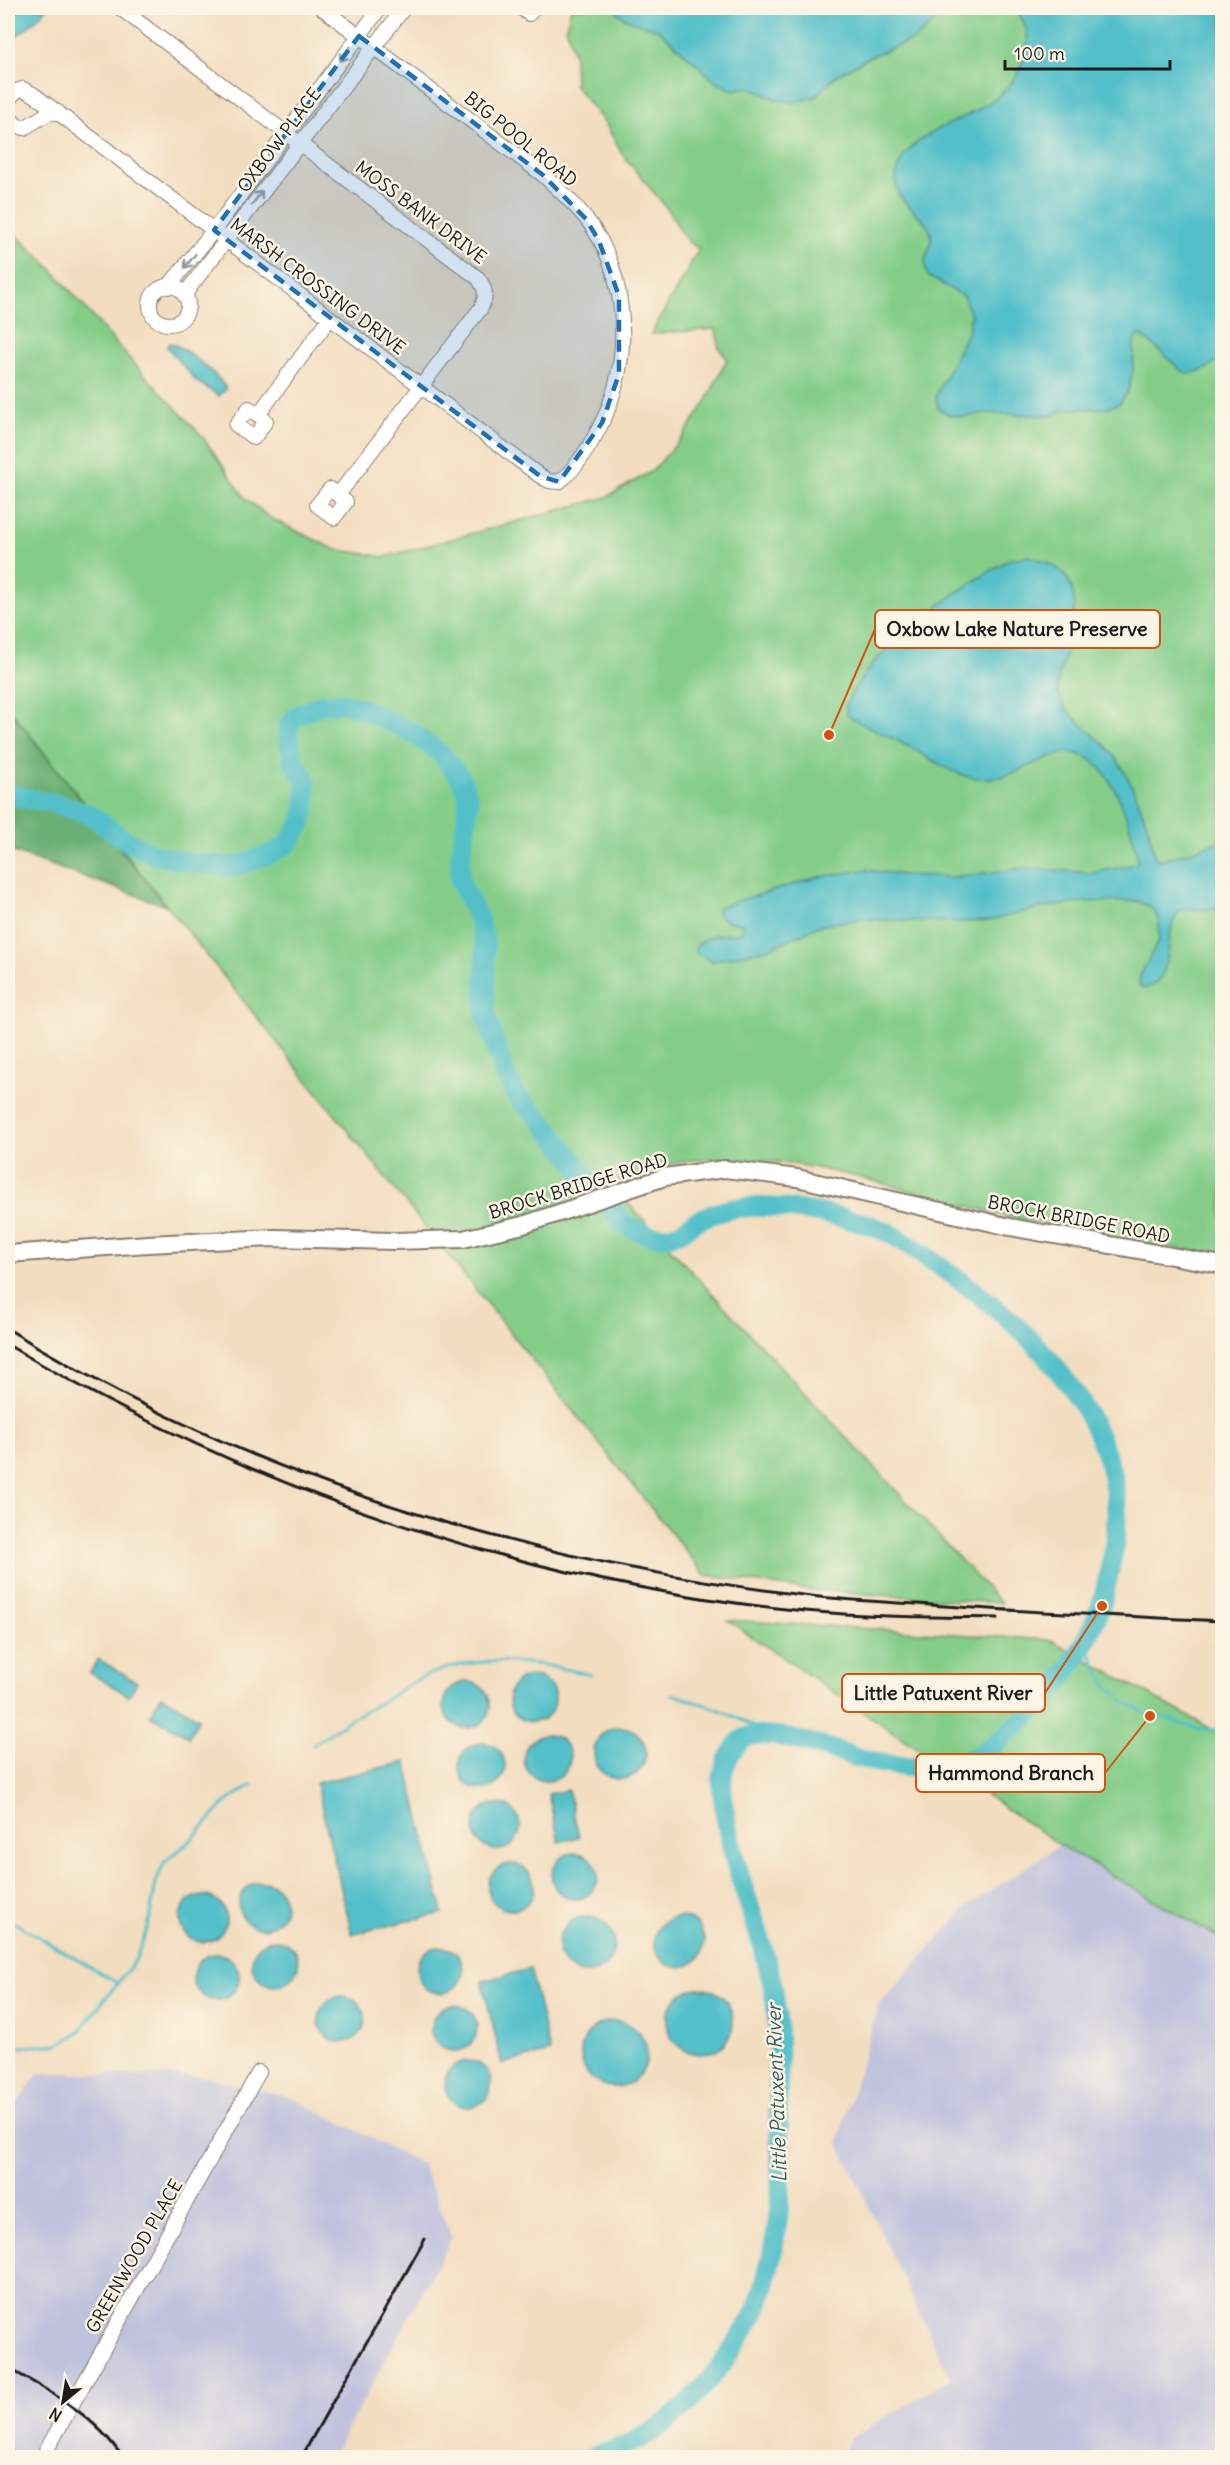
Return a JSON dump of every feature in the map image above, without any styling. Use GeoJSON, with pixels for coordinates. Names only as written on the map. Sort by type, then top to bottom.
{"type":"FeatureCollection","features":[{"type":"Feature","properties":{"kind":"street"},"geometry":{"type":"LineString","coordinates":[[120,8],[300,142]]}},
{"type":"Feature","properties":{"kind":"street","name":"BIG POOL ROAD"},"geometry":{"type":"LineString","coordinates":[[322,8],[543,175],[586,219],[599,241],[611,268],[622,322],[619,374],[612,400],[594,437],[574,468],[559,482]]}},
{"type":"Feature","properties":{"kind":"street","name":"OXBOW PLACE"},"geometry":{"type":"LineString","coordinates":[[380,8],[213,230],[168,286],[158,290],[151,298],[150,309],[160,322],[170,324],[184,316],[187,306],[184,295],[404,8]]}},
{"type":"Feature","properties":{"kind":"street"},"geometry":{"type":"LineString","coordinates":[[521,8],[530,14],[534,8]]}},
{"type":"Feature","properties":{"kind":"street","name":"MARSH CROSSING DRIVE"},"geometry":{"type":"LineString","coordinates":[[8,101],[16,91],[23,89],[58,112],[540,476],[549,481],[559,482]]}},
{"type":"Feature","properties":{"kind":"street"},"geometry":{"type":"LineString","coordinates":[[8,115],[16,125],[24,128],[47,114],[58,112]]}},
{"type":"Feature","properties":{"kind":"street","name":"MOSS BANK DRIVE"},"geometry":{"type":"LineString","coordinates":[[300,142],[478,278],[485,287],[486,297],[481,308],[338,495]]}},
{"type":"Feature","properties":{"kind":"street"},"geometry":{"type":"LineString","coordinates":[[168,286],[184,295]]}},
{"type":"Feature","properties":{"kind":"street"},"geometry":{"type":"LineString","coordinates":[[258,415],[330,318]]}},
{"type":"Feature","properties":{"kind":"street","name":"BROCK BRIDGE ROAD"},"geometry":{"type":"LineString","coordinates":[[8,1254],[275,1238],[394,1241],[463,1239],[524,1225],[664,1177],[725,1169],[754,1171],[808,1180],[1020,1229],[1222,1266]]}},
{"type":"Feature","properties":{"kind":"street","name":"GREENWOOD PLACE"},"geometry":{"type":"LineString","coordinates":[[42,2457],[260,2072]]}},
{"type":"Feature","properties":{"kind":"highlighted area"},"geometry":{"type":"Polygon","coordinates":[[[359,36],[543,175],[586,219],[599,241],[619,296],[619,374],[602,423],[559,482],[540,476],[214,230],[359,36]]]}},
{"type":"Feature","properties":{"kind":"shaded area"},"geometry":{"type":"Polygon","coordinates":[[[1060,1845],[1222,1940],[1222,2457],[843,2457],[850,2438],[951,2379],[838,2142],[879,2004],[968,1906],[1060,1845]]]}},
{"type":"Feature","properties":{"kind":"shaded area"},"geometry":{"type":"Polygon","coordinates":[[[38,2073],[200,2076],[292,2098],[422,2164],[452,2238],[332,2457],[8,2458],[8,2118],[38,2073]]]}},
{"type":"Feature","properties":{"kind":"green space"},"geometry":{"type":"Polygon","coordinates":[[[571,8],[1222,8],[1222,1256],[1037,1223],[852,1176],[769,1161],[728,1159],[689,1161],[649,1170],[610,1184],[1001,1603],[807,1590],[705,1575],[8,708],[8,218],[16,235],[49,266],[127,356],[202,436],[246,499],[272,519],[334,549],[385,557],[607,497],[652,471],[682,438],[706,402],[727,359],[719,348],[716,329],[651,334],[699,249],[687,241],[666,207],[622,154],[605,123],[575,86],[574,55],[566,27],[571,8]]]}},
{"type":"Feature","properties":{"kind":"green space"},"geometry":{"type":"Polygon","coordinates":[[[8,708],[166,906],[8,850],[8,708]]]}},
{"type":"Feature","properties":{"kind":"green space"},"geometry":{"type":"Polygon","coordinates":[[[727,1620],[1051,1640],[1222,1735],[1222,1940],[1060,1845],[727,1620]]]}},
{"type":"Feature","properties":{"kind":"water"},"geometry":{"type":"Polygon","coordinates":[[[8,8],[47,8],[41,16],[12,38],[8,31],[8,8]]]}},
{"type":"Feature","properties":{"kind":"water"},"geometry":{"type":"Polygon","coordinates":[[[616,8],[945,8],[937,19],[915,39],[869,57],[836,76],[815,97],[795,102],[778,100],[748,87],[734,90],[716,82],[659,30],[626,19],[617,12],[616,8]]]}},
{"type":"Feature","properties":{"kind":"water"},"geometry":{"type":"Polygon","coordinates":[[[1015,8],[1222,8],[1222,333],[1219,336],[1220,359],[1204,370],[1187,374],[1140,335],[1134,341],[1133,371],[1128,391],[1120,403],[1107,408],[1067,409],[1050,416],[985,413],[964,417],[949,415],[938,408],[936,396],[968,331],[971,315],[963,296],[928,276],[925,263],[931,234],[924,222],[900,196],[896,179],[898,168],[907,152],[922,139],[999,96],[1014,79],[1024,58],[1028,37],[1023,21],[1015,8]]]}},
{"type":"Feature","properties":{"kind":"water"},"geometry":{"type":"Polygon","coordinates":[[[169,343],[183,349],[200,362],[226,389],[219,396],[196,381],[167,347],[169,343]]]}},
{"type":"Feature","properties":{"kind":"water"},"geometry":{"type":"Polygon","coordinates":[[[1027,556],[1047,562],[1061,571],[1074,595],[1069,643],[1058,682],[1059,696],[1073,717],[1106,746],[1123,769],[1143,813],[1155,857],[1159,860],[1188,853],[1222,840],[1222,909],[1181,910],[1171,928],[1166,964],[1162,975],[1155,983],[1144,989],[1139,985],[1140,976],[1159,940],[1159,920],[1151,907],[1137,901],[1085,902],[1039,908],[989,921],[860,919],[818,926],[768,949],[712,961],[699,955],[695,950],[702,941],[714,936],[740,933],[743,928],[742,924],[726,921],[717,913],[718,907],[818,877],[866,870],[904,875],[954,877],[1024,868],[1092,873],[1136,864],[1138,858],[1123,808],[1105,773],[1093,761],[1078,754],[1061,754],[1001,777],[968,777],[946,768],[847,715],[846,704],[873,663],[918,621],[957,592],[1008,560],[1027,556]]]}},
{"type":"Feature","properties":{"kind":"water"},"geometry":{"type":"Polygon","coordinates":[[[98,1659],[137,1682],[129,1696],[90,1673],[98,1659]]]}},
{"type":"Feature","properties":{"kind":"water"},"geometry":{"type":"Polygon","coordinates":[[[532,1676],[548,1683],[555,1699],[548,1715],[532,1722],[516,1715],[509,1699],[516,1683],[532,1676]]]}},
{"type":"Feature","properties":{"kind":"water"},"geometry":{"type":"Polygon","coordinates":[[[467,1682],[483,1689],[490,1705],[483,1721],[467,1728],[451,1721],[444,1705],[451,1689],[467,1682]]]}},
{"type":"Feature","properties":{"kind":"water"},"geometry":{"type":"Polygon","coordinates":[[[161,1696],[199,1718],[189,1737],[150,1715],[161,1696]]]}},
{"type":"Feature","properties":{"kind":"water"},"geometry":{"type":"Polygon","coordinates":[[[615,1727],[625,1727],[639,1734],[646,1753],[639,1772],[625,1779],[615,1779],[605,1775],[598,1768],[594,1758],[594,1748],[598,1738],[605,1731],[615,1727]]]}},
{"type":"Feature","properties":{"kind":"water"},"geometry":{"type":"Polygon","coordinates":[[[547,1735],[563,1742],[570,1758],[563,1774],[547,1781],[531,1774],[524,1758],[531,1742],[547,1735]]]}},
{"type":"Feature","properties":{"kind":"water"},"geometry":{"type":"Polygon","coordinates":[[[482,1743],[498,1750],[505,1766],[498,1782],[482,1789],[466,1782],[459,1766],[466,1750],[482,1743]]]}},
{"type":"Feature","properties":{"kind":"water"},"geometry":{"type":"Polygon","coordinates":[[[406,1762],[443,1913],[352,1934],[316,1783],[406,1762]]]}},
{"type":"Feature","properties":{"kind":"water"},"geometry":{"type":"Polygon","coordinates":[[[568,1790],[579,1837],[559,1842],[548,1794],[568,1790]]]}},
{"type":"Feature","properties":{"kind":"water"},"geometry":{"type":"Polygon","coordinates":[[[497,1804],[513,1811],[520,1827],[513,1843],[497,1850],[481,1843],[474,1827],[481,1811],[497,1804]]]}},
{"type":"Feature","properties":{"kind":"water"},"geometry":{"type":"Polygon","coordinates":[[[575,1853],[591,1860],[598,1876],[591,1892],[575,1899],[559,1892],[552,1876],[559,1860],[575,1853]]]}},
{"type":"Feature","properties":{"kind":"water"},"geometry":{"type":"Polygon","coordinates":[[[511,1864],[527,1871],[534,1887],[527,1903],[511,1910],[495,1903],[488,1887],[495,1871],[511,1864]]]}},
{"type":"Feature","properties":{"kind":"water"},"geometry":{"type":"Polygon","coordinates":[[[262,1882],[278,1889],[285,1905],[278,1921],[262,1928],[246,1921],[239,1905],[246,1889],[262,1882]]]}},
{"type":"Feature","properties":{"kind":"water"},"geometry":{"type":"Polygon","coordinates":[[[203,1896],[219,1903],[226,1919],[219,1935],[203,1942],[187,1935],[180,1919],[187,1903],[203,1896]]]}},
{"type":"Feature","properties":{"kind":"water"},"geometry":{"type":"Polygon","coordinates":[[[586,1917],[597,1919],[606,1925],[612,1934],[614,1945],[612,1956],[606,1965],[597,1971],[586,1973],[575,1971],[566,1965],[560,1956],[558,1945],[560,1934],[566,1925],[575,1919],[586,1917]]]}},
{"type":"Feature","properties":{"kind":"water"},"geometry":{"type":"Polygon","coordinates":[[[679,1917],[688,1919],[699,1928],[704,1942],[702,1951],[693,1962],[679,1967],[670,1965],[659,1956],[654,1942],[656,1933],[665,1922],[679,1917]]]}},
{"type":"Feature","properties":{"kind":"water"},"geometry":{"type":"Polygon","coordinates":[[[275,1940],[291,1947],[298,1963],[291,1979],[275,1986],[259,1979],[252,1963],[259,1947],[275,1940]]]}},
{"type":"Feature","properties":{"kind":"water"},"geometry":{"type":"Polygon","coordinates":[[[440,1947],[456,1954],[463,1970],[456,1986],[440,1993],[424,1986],[417,1970],[424,1954],[440,1947]]]}},
{"type":"Feature","properties":{"kind":"water"},"geometry":{"type":"Polygon","coordinates":[[[216,1954],[232,1961],[239,1977],[232,1993],[216,2000],[200,1993],[193,1977],[200,1961],[216,1954]]]}},
{"type":"Feature","properties":{"kind":"water"},"geometry":{"type":"Polygon","coordinates":[[[530,1969],[550,2052],[502,2064],[482,1981],[530,1969]]]}},
{"type":"Feature","properties":{"kind":"water"},"geometry":{"type":"Polygon","coordinates":[[[700,1988],[713,1991],[723,1998],[730,2008],[733,2021],[730,2034],[723,2044],[713,2051],[700,2054],[687,2051],[677,2044],[670,2034],[667,2021],[670,2008],[677,1998],[687,1991],[700,1988]]]}},
{"type":"Feature","properties":{"kind":"water"},"geometry":{"type":"Polygon","coordinates":[[[342,1996],[358,2003],[365,2019],[358,2035],[342,2042],[326,2035],[319,2019],[326,2003],[342,1996]]]}},
{"type":"Feature","properties":{"kind":"water"},"geometry":{"type":"Polygon","coordinates":[[[454,2005],[470,2012],[477,2028],[470,2044],[454,2051],[438,2044],[431,2028],[438,2012],[454,2005]]]}},
{"type":"Feature","properties":{"kind":"water"},"geometry":{"type":"Polygon","coordinates":[[[614,2021],[627,2024],[637,2031],[644,2041],[647,2054],[644,2067],[637,2077],[627,2084],[614,2087],[601,2084],[591,2077],[584,2067],[581,2054],[584,2041],[591,2031],[601,2024],[614,2021]]]}},
{"type":"Feature","properties":{"kind":"water"},"geometry":{"type":"Polygon","coordinates":[[[468,2061],[484,2068],[491,2084],[484,2100],[468,2107],[452,2100],[445,2084],[452,2068],[468,2061]]]}},
{"type":"Feature","properties":{"kind":"waterway","name":"Little Patuxent River"},"geometry":{"type":"LineString","coordinates":[[8,795],[54,803],[89,814],[128,842],[155,855],[189,862],[234,867],[270,854],[288,844],[301,824],[305,810],[306,780],[293,761],[288,734],[289,724],[296,716],[323,704],[345,703],[364,709],[414,734],[439,752],[460,777],[469,799],[460,863],[460,881],[478,918],[485,943],[485,1014],[505,1074],[517,1096],[542,1121],[622,1222],[642,1232],[663,1236],[680,1232],[702,1218],[723,1211],[746,1207],[767,1207],[836,1216],[890,1234],[966,1285],[1035,1344],[1072,1390],[1088,1415],[1108,1459],[1115,1491],[1116,1523],[1113,1555],[1099,1611],[1085,1643],[1055,1686],[1031,1712],[984,1752],[968,1761],[951,1766],[910,1767],[866,1760],[790,1738],[755,1735],[743,1739],[730,1754],[722,1783],[729,1834],[766,1957],[776,2011],[781,2189],[772,2254],[757,2308],[748,2326],[705,2385],[681,2410],[653,2431],[637,2440],[590,2458]]}},
{"type":"Feature","properties":{"kind":"waterway"},"geometry":{"type":"LineString","coordinates":[[1086,1641],[1096,1668],[1107,1685],[1125,1702],[1150,1716],[1166,1718],[1198,1729],[1222,1730]]}},
{"type":"Feature","properties":{"kind":"waterway"},"geometry":{"type":"LineString","coordinates":[[312,1745],[350,1719],[421,1678],[442,1670],[484,1662],[505,1662],[548,1666],[591,1675]]}},
{"type":"Feature","properties":{"kind":"waterway"},"geometry":{"type":"LineString","coordinates":[[672,1694],[731,1715],[765,1734]]}},
{"type":"Feature","properties":{"kind":"waterway"},"geometry":{"type":"LineString","coordinates":[[8,2051],[19,2047],[57,2045],[78,2033],[135,1961],[148,1927],[156,1882],[164,1863],[190,1841],[227,1801],[252,1785]]}},
{"type":"Feature","properties":{"kind":"waterway"},"geometry":{"type":"LineString","coordinates":[[15,1923],[117,1983]]}},
{"type":"Feature","properties":{"kind":"railway"},"geometry":{"type":"LineString","coordinates":[[8,1329],[100,1382],[195,1429],[292,1470],[391,1506],[492,1535],[594,1560],[698,1580],[832,1598],[1032,1612],[1222,1621]]}},
{"type":"Feature","properties":{"kind":"railway"},"geometry":{"type":"LineString","coordinates":[[8,1345],[100,1397],[195,1444],[292,1485],[392,1522],[493,1553],[596,1578],[700,1598],[829,1613],[998,1618]]}},
{"type":"Feature","properties":{"kind":"railway"},"geometry":{"type":"LineString","coordinates":[[301,2458],[425,2239]]}},
{"type":"Feature","properties":{"kind":"railway"},"geometry":{"type":"LineString","coordinates":[[8,2368],[56,2396],[86,2417],[100,2429],[123,2458]]}},
{"type":"Feature","properties":{"kind":"place","name":"Oxbow Lake Nature Preserve"},"geometry":{"type":"Point","coordinates":[829,735]}},
{"type":"Feature","properties":{"kind":"place","name":"Little Patuxent River"},"geometry":{"type":"Point","coordinates":[1102,1606]}},
{"type":"Feature","properties":{"kind":"place","name":"Hammond Branch"},"geometry":{"type":"Point","coordinates":[1150,1716]}}]}
